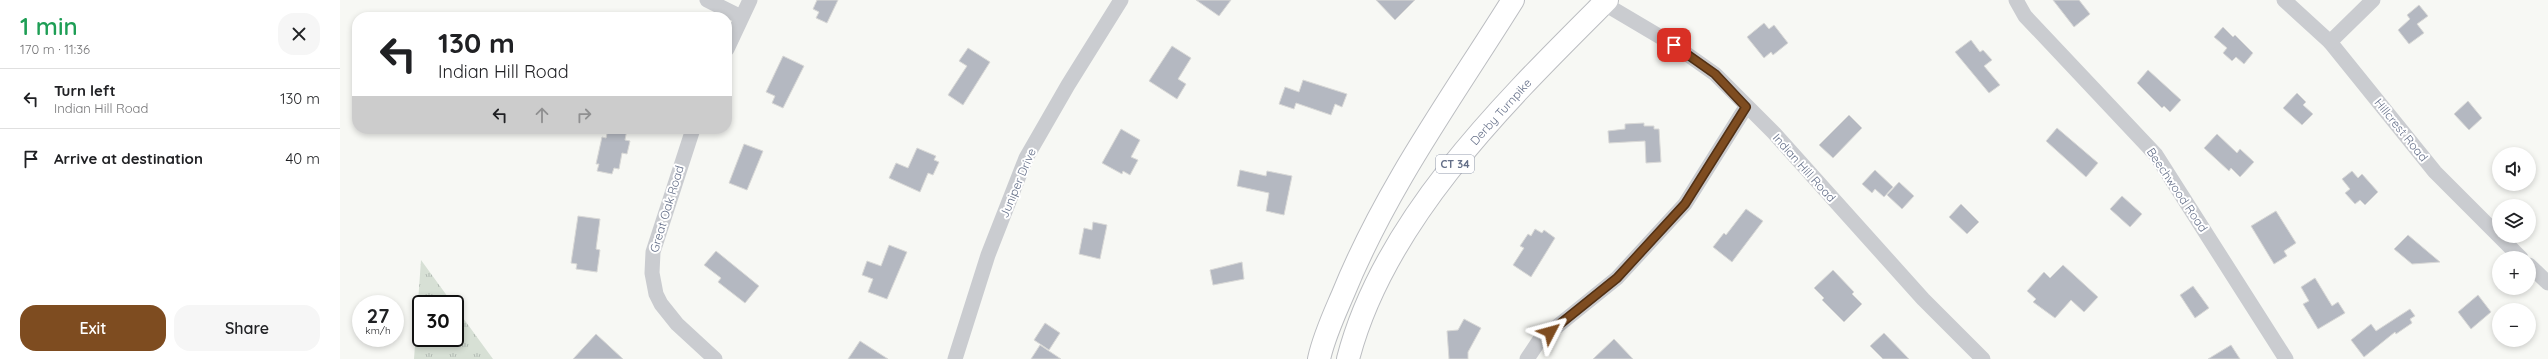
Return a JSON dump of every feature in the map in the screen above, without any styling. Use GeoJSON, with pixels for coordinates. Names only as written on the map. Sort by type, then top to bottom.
{"type":"FeatureCollection","features":[{"type":"Feature","properties":{"kind":"highway"},"geometry":{"type":"LineString","coordinates":[[1319,359],[1346,288],[1377,218],[1510,1]]}},
{"type":"Feature","properties":{"kind":"highway","name":"Derby Turnpike"},"geometry":{"type":"LineString","coordinates":[[1348,359],[1352,342],[1386,267],[1435,188],[1499,112],[1603,1]]}},
{"type":"Feature","properties":{"kind":"street"},"geometry":{"type":"LineString","coordinates":[[707,0],[731,12]]}},
{"type":"Feature","properties":{"kind":"street"},"geometry":{"type":"LineString","coordinates":[[732,38],[750,0]]}},
{"type":"Feature","properties":{"kind":"street","name":"Juniper Drive"},"geometry":{"type":"LineString","coordinates":[[955,359],[988,255],[1026,158],[1068,85],[1121,0]]}},
{"type":"Feature","properties":{"kind":"street","name":"Beechwood Road"},"geometry":{"type":"LineString","coordinates":[[2016,0],[2024,16],[2156,155],[2286,359]]}},
{"type":"Feature","properties":{"kind":"street","name":"Hillcrest Road"},"geometry":{"type":"LineString","coordinates":[[2284,0],[2330,42],[2435,172],[2514,251]]}},
{"type":"Feature","properties":{"kind":"street"},"geometry":{"type":"LineString","coordinates":[[2330,42],[2373,0]]}},
{"type":"Feature","properties":{"kind":"street","name":"Indian Hill Road"},"geometry":{"type":"LineString","coordinates":[[1603,1],[1700,62],[1774,133],[1923,299],[1983,359]]}},
{"type":"Feature","properties":{"kind":"street"},"geometry":{"type":"LineString","coordinates":[[732,12],[741,17]]}},
{"type":"Feature","properties":{"kind":"street"},"geometry":{"type":"LineString","coordinates":[[1527,359],[1539,341],[1617,278],[1685,204],[1746,107]]}},
{"type":"Feature","properties":{"kind":"street","name":"Great Oak Road"},"geometry":{"type":"LineString","coordinates":[[691,134],[656,240],[651,263],[656,294],[667,311],[694,341],[715,359]]}},
{"type":"Feature","properties":{"kind":"street"},"geometry":{"type":"LineString","coordinates":[[2536,272],[2548,283]]}},
{"type":"Feature","properties":{"kind":"green space"},"geometry":{"type":"Polygon","coordinates":[[[421,260],[446,295],[419,295],[421,260]]]}},
{"type":"Feature","properties":{"kind":"green space"},"geometry":{"type":"Polygon","coordinates":[[[464,319],[493,359],[414,359],[415,347],[464,347],[464,319]]]}},
{"type":"Feature","properties":{"kind":"building"},"geometry":{"type":"Polygon","coordinates":[[[817,0],[838,0],[827,23],[816,18],[819,12],[813,9],[817,0]]]}},
{"type":"Feature","properties":{"kind":"building"},"geometry":{"type":"Polygon","coordinates":[[[1196,0],[1231,0],[1219,16],[1196,0]]]}},
{"type":"Feature","properties":{"kind":"building"},"geometry":{"type":"Polygon","coordinates":[[[1376,0],[1415,0],[1395,20],[1376,0]]]}},
{"type":"Feature","properties":{"kind":"building"},"geometry":{"type":"Polygon","coordinates":[[[2053,0],[2079,0],[2090,14],[2074,27],[2053,0]]]}},
{"type":"Feature","properties":{"kind":"building"},"geometry":{"type":"Polygon","coordinates":[[[2419,5],[2428,16],[2417,24],[2424,33],[2409,44],[2398,30],[2410,19],[2407,15],[2419,5]]]}},
{"type":"Feature","properties":{"kind":"building"},"geometry":{"type":"Polygon","coordinates":[[[1764,23],[1769,29],[1774,25],[1788,43],[1773,55],[1771,52],[1764,58],[1747,37],[1764,23]]]}},
{"type":"Feature","properties":{"kind":"building"},"geometry":{"type":"Polygon","coordinates":[[[2223,27],[2233,37],[2235,35],[2253,53],[2244,64],[2236,57],[2232,61],[2223,53],[2227,48],[2214,37],[2223,27]]]}},
{"type":"Feature","properties":{"kind":"building"},"geometry":{"type":"Polygon","coordinates":[[[1971,40],[1980,52],[1983,50],[1992,60],[1984,66],[2000,85],[1989,93],[1955,52],[1971,40]]]}},
{"type":"Feature","properties":{"kind":"building"},"geometry":{"type":"Polygon","coordinates":[[[1172,46],[1191,58],[1178,79],[1186,84],[1177,99],[1149,81],[1172,46]]]}},
{"type":"Feature","properties":{"kind":"building"},"geometry":{"type":"Polygon","coordinates":[[[968,48],[990,62],[963,105],[948,95],[967,66],[959,61],[968,48]]]}},
{"type":"Feature","properties":{"kind":"building"},"geometry":{"type":"Polygon","coordinates":[[[783,56],[804,66],[783,108],[772,103],[775,96],[766,92],[783,56]]]}},
{"type":"Feature","properties":{"kind":"building"},"geometry":{"type":"Polygon","coordinates":[[[2148,70],[2181,100],[2170,112],[2164,106],[2162,108],[2137,83],[2148,70]]]}},
{"type":"Feature","properties":{"kind":"building"},"geometry":{"type":"Polygon","coordinates":[[[1303,80],[1347,94],[1342,107],[1335,104],[1331,115],[1296,103],[1294,109],[1279,104],[1285,87],[1299,92],[1303,80]]]}},
{"type":"Feature","properties":{"kind":"building"},"geometry":{"type":"Polygon","coordinates":[[[2297,93],[2306,102],[2303,105],[2313,114],[2302,125],[2283,108],[2297,93]]]}},
{"type":"Feature","properties":{"kind":"building"},"geometry":{"type":"Polygon","coordinates":[[[2468,101],[2482,118],[2469,130],[2454,114],[2468,101]]]}},
{"type":"Feature","properties":{"kind":"building"},"geometry":{"type":"Polygon","coordinates":[[[1849,115],[1862,128],[1833,158],[1819,145],[1849,115]]]}},
{"type":"Feature","properties":{"kind":"building"},"geometry":{"type":"Polygon","coordinates":[[[1644,123],[1644,126],[1654,126],[1654,129],[1659,129],[1661,162],[1646,163],[1645,141],[1609,143],[1608,131],[1625,129],[1625,124],[1644,123]]]}},
{"type":"Feature","properties":{"kind":"building"},"geometry":{"type":"Polygon","coordinates":[[[2057,128],[2098,163],[2086,177],[2046,141],[2057,128]]]}},
{"type":"Feature","properties":{"kind":"building"},"geometry":{"type":"Polygon","coordinates":[[[1121,129],[1140,140],[1131,157],[1138,160],[1130,175],[1123,171],[1122,174],[1102,163],[1121,129]]]}},
{"type":"Feature","properties":{"kind":"building"},"geometry":{"type":"Polygon","coordinates":[[[607,134],[626,134],[625,140],[630,141],[627,154],[622,153],[619,169],[614,168],[612,174],[597,171],[599,164],[596,164],[602,137],[606,138],[607,134]]]}},
{"type":"Feature","properties":{"kind":"building"},"geometry":{"type":"Polygon","coordinates":[[[2217,134],[2237,153],[2240,149],[2254,162],[2240,177],[2231,168],[2229,171],[2204,148],[2217,134]]]}},
{"type":"Feature","properties":{"kind":"building"},"geometry":{"type":"Polygon","coordinates":[[[744,144],[763,151],[747,190],[729,183],[744,144]]]}},
{"type":"Feature","properties":{"kind":"building"},"geometry":{"type":"Polygon","coordinates":[[[917,148],[936,156],[934,160],[939,162],[933,175],[928,173],[920,192],[889,178],[896,163],[908,168],[917,148]]]}},
{"type":"Feature","properties":{"kind":"building"},"geometry":{"type":"Polygon","coordinates":[[[1240,170],[1266,176],[1267,171],[1292,176],[1284,215],[1266,211],[1269,193],[1237,186],[1240,170]]]}},
{"type":"Feature","properties":{"kind":"building"},"geometry":{"type":"Polygon","coordinates":[[[1875,170],[1893,187],[1884,197],[1875,189],[1872,193],[1862,184],[1875,170]]]}},
{"type":"Feature","properties":{"kind":"building"},"geometry":{"type":"Polygon","coordinates":[[[2352,171],[2358,178],[2362,174],[2378,192],[2365,205],[2360,200],[2355,204],[2345,193],[2350,189],[2342,179],[2352,171]]]}},
{"type":"Feature","properties":{"kind":"building"},"geometry":{"type":"Polygon","coordinates":[[[1899,182],[1914,196],[1902,209],[1887,195],[1899,182]]]}},
{"type":"Feature","properties":{"kind":"building"},"geometry":{"type":"Polygon","coordinates":[[[2122,196],[2142,214],[2130,227],[2110,209],[2122,196]]]}},
{"type":"Feature","properties":{"kind":"building"},"geometry":{"type":"Polygon","coordinates":[[[1961,204],[1979,222],[1967,234],[1949,217],[1961,204]]]}},
{"type":"Feature","properties":{"kind":"building"},"geometry":{"type":"Polygon","coordinates":[[[1746,209],[1763,221],[1732,262],[1713,247],[1724,233],[1726,235],[1746,209]]]}},
{"type":"Feature","properties":{"kind":"building"},"geometry":{"type":"Polygon","coordinates":[[[2276,211],[2296,243],[2284,251],[2287,256],[2274,264],[2251,226],[2276,211]]]}},
{"type":"Feature","properties":{"kind":"building"},"geometry":{"type":"Polygon","coordinates":[[[578,216],[600,219],[596,249],[600,250],[597,272],[576,269],[577,264],[571,263],[578,216]]]}},
{"type":"Feature","properties":{"kind":"building"},"geometry":{"type":"Polygon","coordinates":[[[1093,222],[1107,225],[1100,259],[1079,254],[1084,228],[1092,230],[1093,222]]]}},
{"type":"Feature","properties":{"kind":"building"},"geometry":{"type":"Polygon","coordinates":[[[1535,229],[1542,233],[1544,230],[1555,238],[1531,277],[1513,265],[1524,248],[1520,246],[1528,234],[1531,236],[1535,229]]]}},
{"type":"Feature","properties":{"kind":"building"},"geometry":{"type":"Polygon","coordinates":[[[2408,235],[2440,262],[2412,264],[2394,249],[2408,235]]]}},
{"type":"Feature","properties":{"kind":"building"},"geometry":{"type":"Polygon","coordinates":[[[889,245],[907,252],[887,299],[868,292],[873,279],[862,275],[867,261],[881,266],[889,245]]]}},
{"type":"Feature","properties":{"kind":"building"},"geometry":{"type":"Polygon","coordinates":[[[716,251],[759,286],[745,303],[718,282],[721,278],[704,265],[716,251]]]}},
{"type":"Feature","properties":{"kind":"building"},"geometry":{"type":"Polygon","coordinates":[[[1242,262],[1244,279],[1213,285],[1210,270],[1242,262]]]}},
{"type":"Feature","properties":{"kind":"building"},"geometry":{"type":"Polygon","coordinates":[[[2063,265],[2098,297],[2084,312],[2071,300],[2055,318],[2033,302],[2036,299],[2027,291],[2044,272],[2050,278],[2063,265]]]}},
{"type":"Feature","properties":{"kind":"building"},"geometry":{"type":"Polygon","coordinates":[[[1833,270],[1854,292],[1852,294],[1862,304],[1844,322],[1822,300],[1824,298],[1814,288],[1833,270]]]}},
{"type":"Feature","properties":{"kind":"building"},"geometry":{"type":"Polygon","coordinates":[[[2315,278],[2332,306],[2338,302],[2345,313],[2318,329],[2303,304],[2309,301],[2301,287],[2315,278]]]}},
{"type":"Feature","properties":{"kind":"building"},"geometry":{"type":"Polygon","coordinates":[[[2193,286],[2209,308],[2195,318],[2180,295],[2193,286]]]}},
{"type":"Feature","properties":{"kind":"building"},"geometry":{"type":"Polygon","coordinates":[[[2478,295],[2491,312],[2471,329],[2458,312],[2478,295]]]}},
{"type":"Feature","properties":{"kind":"building"},"geometry":{"type":"Polygon","coordinates":[[[2410,309],[2415,316],[2410,319],[2412,323],[2396,334],[2395,332],[2364,357],[2351,340],[2371,324],[2376,331],[2410,309]]]}},
{"type":"Feature","properties":{"kind":"building"},"geometry":{"type":"Polygon","coordinates":[[[1464,319],[1481,328],[1468,352],[1468,359],[1449,359],[1447,331],[1458,330],[1464,319]]]}},
{"type":"Feature","properties":{"kind":"building"},"geometry":{"type":"Polygon","coordinates":[[[1045,323],[1060,333],[1049,350],[1034,340],[1045,323]]]}},
{"type":"Feature","properties":{"kind":"building"},"geometry":{"type":"Polygon","coordinates":[[[1884,333],[1909,359],[1883,359],[1870,346],[1884,333]]]}},
{"type":"Feature","properties":{"kind":"building"},"geometry":{"type":"Polygon","coordinates":[[[596,334],[623,359],[573,359],[596,334]]]}},
{"type":"Feature","properties":{"kind":"building"},"geometry":{"type":"Polygon","coordinates":[[[1614,339],[1633,359],[1593,359],[1614,339]]]}},
{"type":"Feature","properties":{"kind":"building"},"geometry":{"type":"Polygon","coordinates":[[[860,341],[888,359],[848,359],[860,341]]]}},
{"type":"Feature","properties":{"kind":"building"},"geometry":{"type":"Polygon","coordinates":[[[1040,345],[1061,359],[1031,359],[1040,345]]]}},
{"type":"Feature","properties":{"kind":"building"},"geometry":{"type":"Polygon","coordinates":[[[2231,345],[2240,359],[2208,359],[2231,345]]]}},
{"type":"Feature","properties":{"kind":"route"},"geometry":{"type":"LineString","coordinates":[[1550,332],[1617,278],[1685,204],[1746,107],[1715,74],[1674,45]]}}]}
